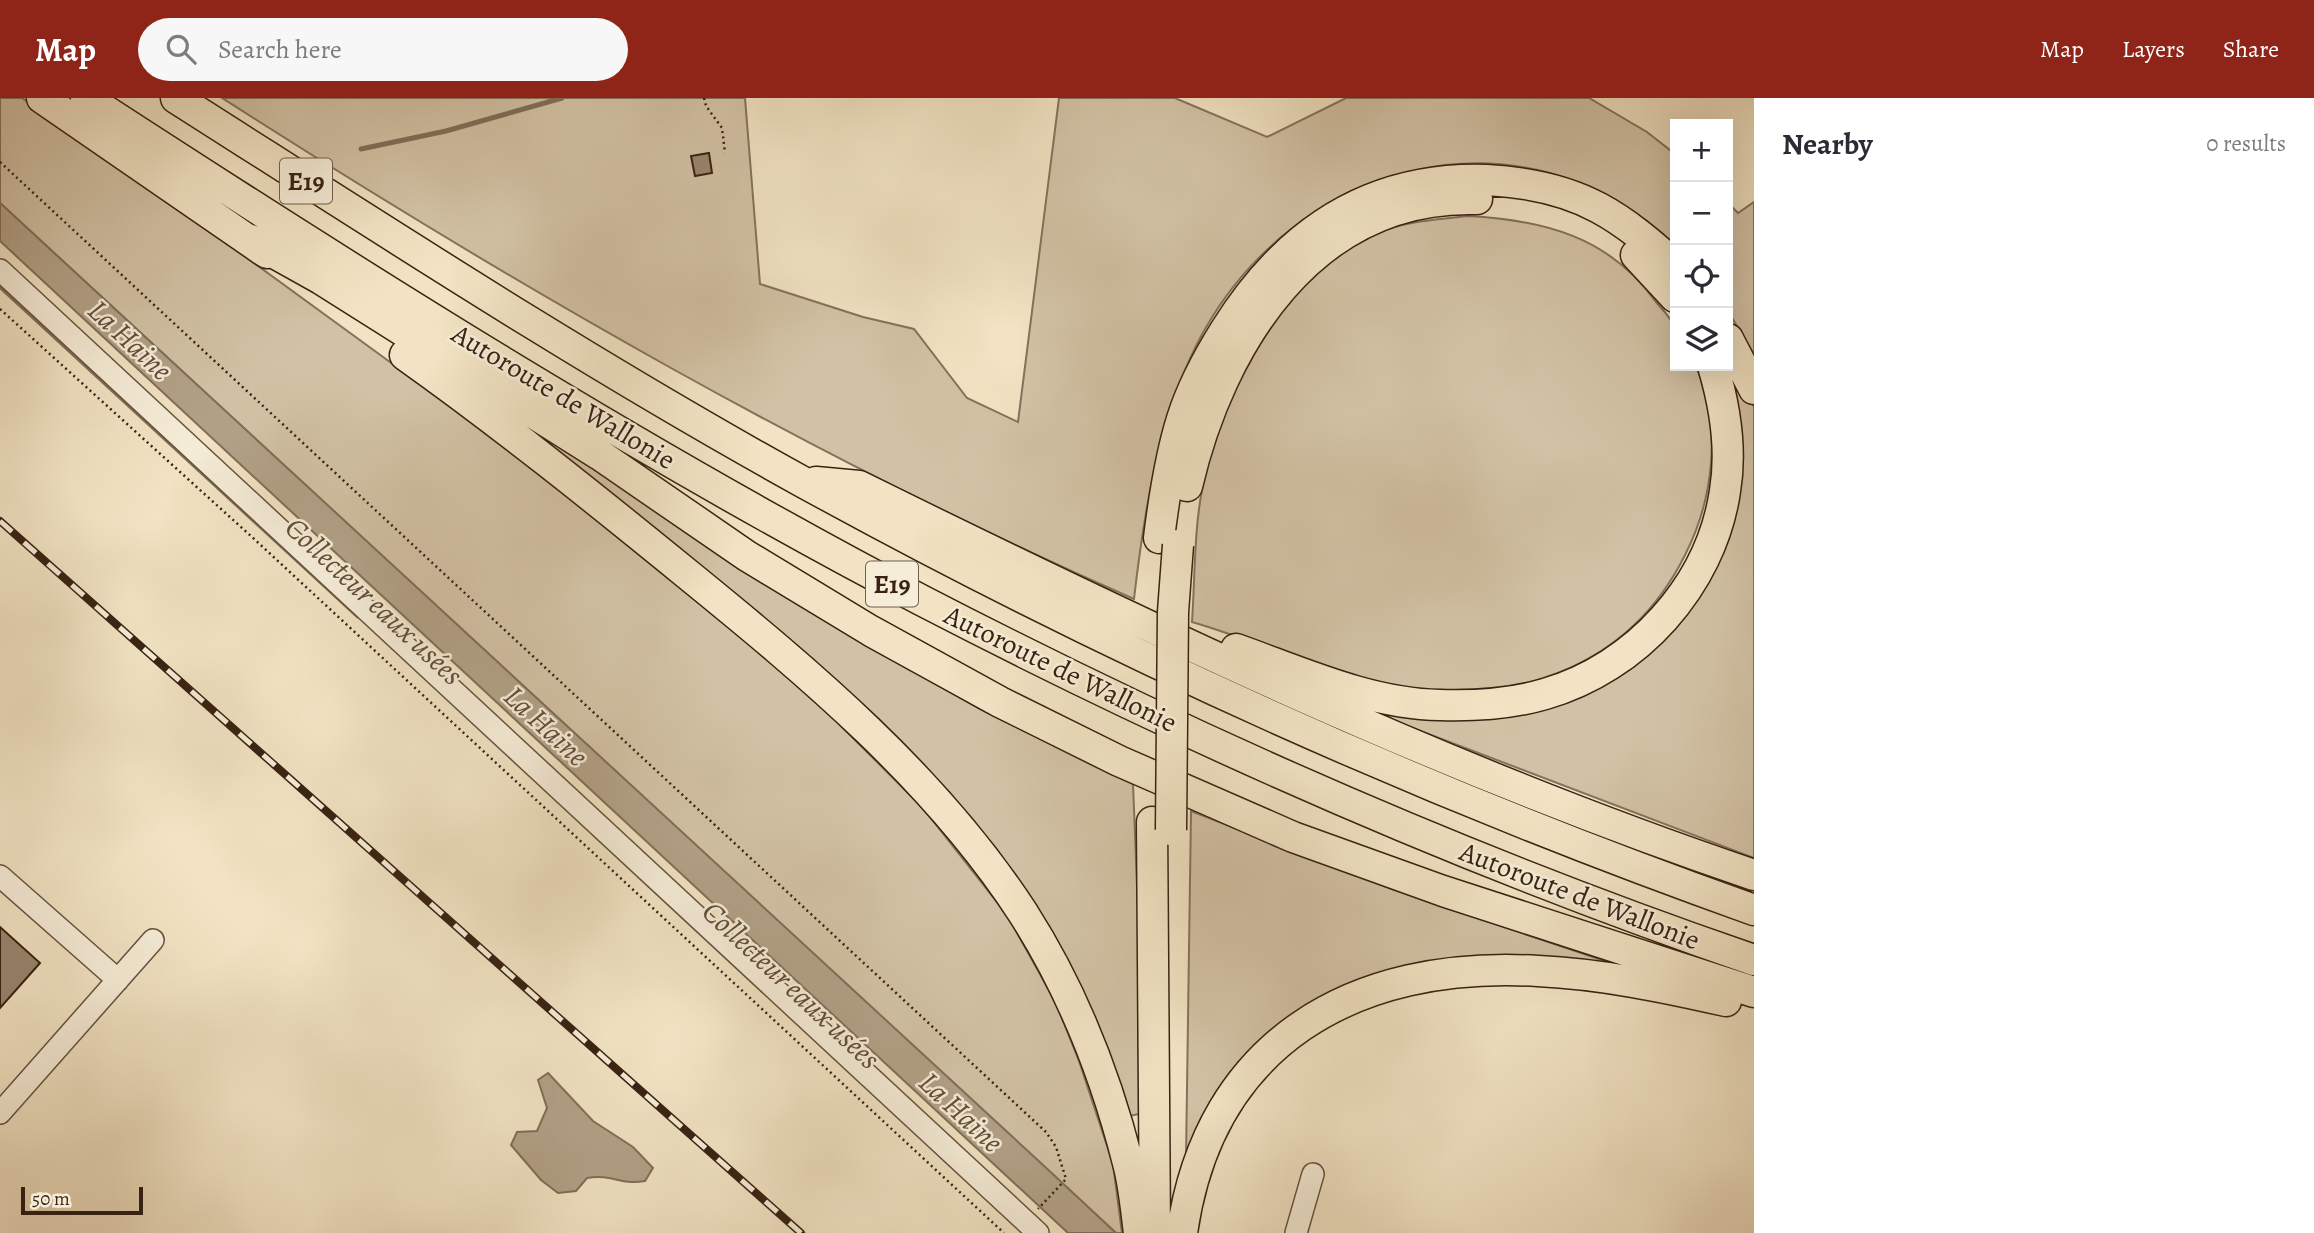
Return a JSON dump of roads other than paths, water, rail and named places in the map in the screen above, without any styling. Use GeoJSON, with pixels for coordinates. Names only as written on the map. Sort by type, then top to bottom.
{"type":"FeatureCollection","features":[{"type":"Feature","properties":{"kind":"highway"},"geometry":{"type":"LineString","coordinates":[[42,98],[251,240],[578,485],[815,682],[929,794],[979,851],[1023,913],[1078,1015],[1129,1164],[1139,1233]]}},
{"type":"Feature","properties":{"kind":"highway","name":"Autoroute de Wallonie"},"geometry":{"type":"LineString","coordinates":[[86,98],[433,318],[686,468],[918,598],[1255,762],[1474,855],[1667,930],[1754,960]]}},
{"type":"Feature","properties":{"kind":"highway","name":"Autoroute de Wallonie"},"geometry":{"type":"LineString","coordinates":[[176,98],[435,264],[798,480],[1078,625],[1271,716],[1480,805],[1754,909]]}},
{"type":"Feature","properties":{"kind":"highway"},"geometry":{"type":"LineString","coordinates":[[1155,1233],[1161,826],[1172,612],[1169,542],[1182,418],[1220,338],[1245,299],[1275,262],[1315,228],[1351,207],[1395,189],[1428,182],[1510,181],[1559,192],[1598,207],[1641,235],[1670,261]]}},
{"type":"Feature","properties":{"kind":"highway"},"geometry":{"type":"LineString","coordinates":[[1169,542],[1182,510],[1210,404],[1236,354],[1265,307],[1307,262],[1347,232],[1387,214],[1422,204],[1472,199],[1522,202],[1562,213],[1602,232],[1640,258],[1670,291]]}},
{"type":"Feature","properties":{"kind":"highway"},"geometry":{"type":"LineString","coordinates":[[251,240],[321,279],[600,454],[747,556],[871,631],[1000,702],[1119,761],[1293,836],[1443,891],[1754,992]]}},
{"type":"Feature","properties":{"kind":"highway"},"geometry":{"type":"LineString","coordinates":[[1733,348],[1754,388]]}},
{"type":"Feature","properties":{"kind":"highway"},"geometry":{"type":"LineString","coordinates":[[1022,566],[1122,602],[1225,645],[1343,687],[1391,699],[1437,705],[1490,704],[1544,695],[1582,680],[1618,660],[1649,634],[1673,607],[1707,553],[1725,492],[1728,457],[1724,416],[1714,371]]}},
{"type":"Feature","properties":{"kind":"highway"},"geometry":{"type":"LineString","coordinates":[[798,480],[859,486],[1283,690],[1501,780],[1754,875]]}},
{"type":"Feature","properties":{"kind":"highway"},"geometry":{"type":"LineString","coordinates":[[1161,826],[1170,1233]]}},
{"type":"Feature","properties":{"kind":"highway"},"geometry":{"type":"LineString","coordinates":[[1182,1233],[1192,1177],[1217,1119],[1236,1087],[1275,1044],[1301,1024],[1351,998],[1399,984],[1453,974],[1537,971],[1643,983],[1754,1007]]}},
{"type":"Feature","properties":{"kind":"street"},"geometry":{"type":"LineString","coordinates":[[0,270],[1038,1233]]}},
{"type":"Feature","properties":{"kind":"street"},"geometry":{"type":"LineString","coordinates":[[0,876],[118,981]]}},
{"type":"Feature","properties":{"kind":"street"},"geometry":{"type":"LineString","coordinates":[[0,1113],[153,940]]}},
{"type":"Feature","properties":{"kind":"street"},"geometry":{"type":"LineString","coordinates":[[1296,1233],[1313,1174]]}},
{"type":"Feature","properties":{"kind":"water","name":"La Haine"},"geometry":{"type":"Polygon","coordinates":[[[0,203],[1116,1233],[1068,1233],[0,241],[0,203]]]}},
{"type":"Feature","properties":{"kind":"water"},"geometry":{"type":"Polygon","coordinates":[[[548,1073],[593,1121],[633,1147],[653,1168],[645,1181],[587,1178],[576,1191],[558,1193],[541,1180],[511,1145],[517,1132],[537,1131],[547,1108],[538,1080],[548,1073]]]}},
{"type":"Feature","properties":{"kind":"waterway"},"geometry":{"type":"LineString","coordinates":[[361,149],[446,131],[562,98]]}},
{"type":"Feature","properties":{"kind":"waterway","name":"Collecteur eaux usées"},"geometry":{"type":"LineString","coordinates":[[0,286],[358,616]]}},
{"type":"Feature","properties":{"kind":"railway"},"geometry":{"type":"LineString","coordinates":[[0,521],[801,1233]]}}]}
